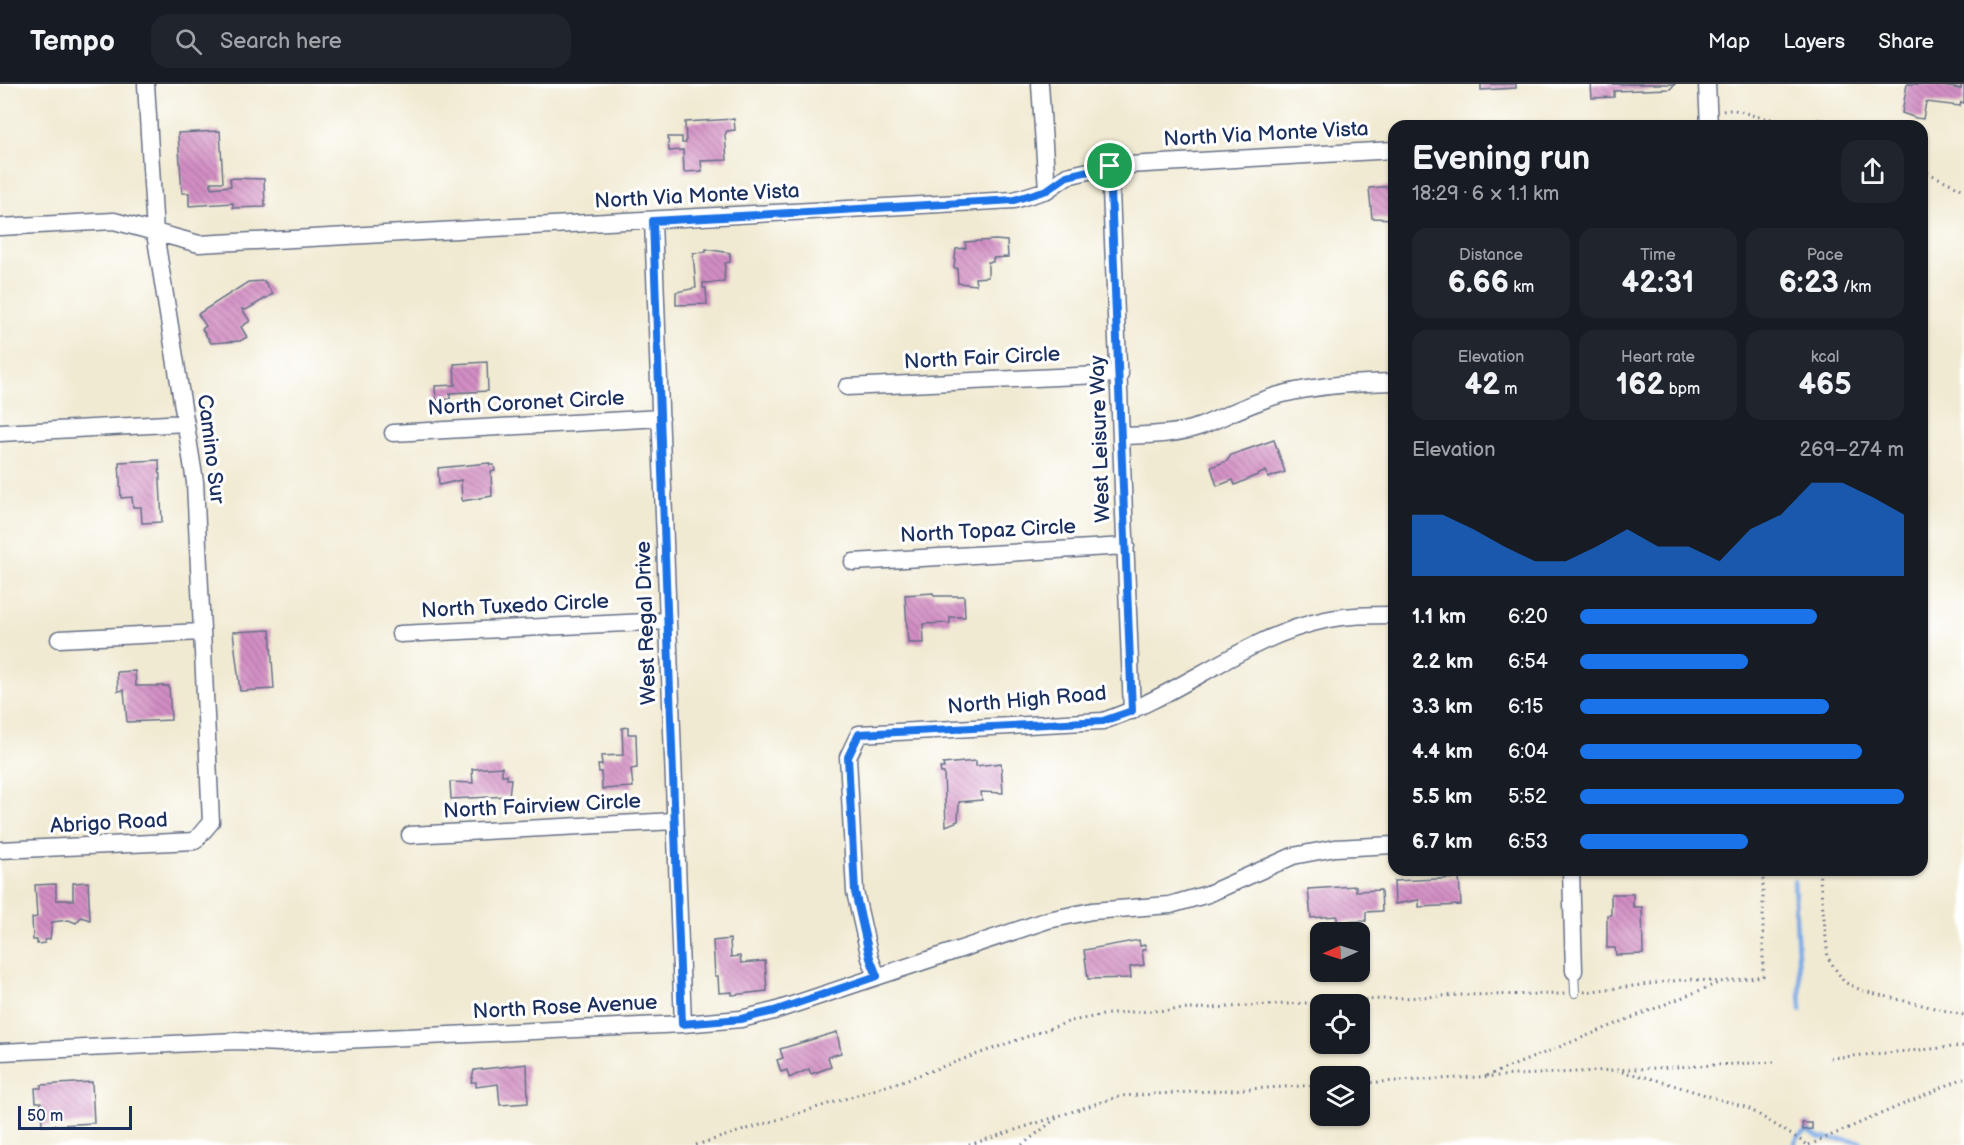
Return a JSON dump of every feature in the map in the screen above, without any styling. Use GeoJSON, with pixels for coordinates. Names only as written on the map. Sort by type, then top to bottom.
{"type":"FeatureCollection","features":[{"type":"Feature","properties":{"kind":"street","name":"Camino Sur"},"geometry":{"type":"LineString","coordinates":[[146,84],[154,233],[195,482],[212,822]]}},
{"type":"Feature","properties":{"kind":"street"},"geometry":{"type":"LineString","coordinates":[[1040,84],[1047,190]]}},
{"type":"Feature","properties":{"kind":"street"},"geometry":{"type":"LineString","coordinates":[[1707,84],[1709,120]]}},
{"type":"Feature","properties":{"kind":"street","name":"North Via Monte Vista"},"geometry":{"type":"LineString","coordinates":[[0,227],[114,221],[199,244],[653,221],[1014,200],[1047,190],[1067,176],[1110,166],[1388,150]]}},
{"type":"Feature","properties":{"kind":"street","name":"West Leisure Way"},"geometry":{"type":"LineString","coordinates":[[1110,166],[1132,711]]}},
{"type":"Feature","properties":{"kind":"street","name":"West Regal Drive"},"geometry":{"type":"LineString","coordinates":[[653,221],[682,1024]]}},
{"type":"Feature","properties":{"kind":"street","name":"North Fair Circle"},"geometry":{"type":"LineString","coordinates":[[847,387],[1120,374]]}},
{"type":"Feature","properties":{"kind":"street"},"geometry":{"type":"LineString","coordinates":[[1122,436],[1161,434],[1198,427],[1251,403],[1285,393],[1345,384],[1388,382]]}},
{"type":"Feature","properties":{"kind":"street","name":"North Coronet Circle"},"geometry":{"type":"LineString","coordinates":[[393,433],[661,418]]}},
{"type":"Feature","properties":{"kind":"street"},"geometry":{"type":"LineString","coordinates":[[0,433],[186,423]]}},
{"type":"Feature","properties":{"kind":"street","name":"North Topaz Circle"},"geometry":{"type":"LineString","coordinates":[[853,562],[1126,546]]}},
{"type":"Feature","properties":{"kind":"street","name":"North High Road"},"geometry":{"type":"LineString","coordinates":[[877,976],[870,958],[855,892],[848,757],[859,734],[1103,721],[1132,711],[1262,642],[1294,629],[1326,619],[1388,615]]}},
{"type":"Feature","properties":{"kind":"street","name":"North Tuxedo Circle"},"geometry":{"type":"LineString","coordinates":[[400,634],[668,621]]}},
{"type":"Feature","properties":{"kind":"street"},"geometry":{"type":"LineString","coordinates":[[59,639],[201,632]]}},
{"type":"Feature","properties":{"kind":"street","name":"North Fairview Circle"},"geometry":{"type":"LineString","coordinates":[[410,835],[675,821]]}},
{"type":"Feature","properties":{"kind":"street","name":"Abrigo Road"},"geometry":{"type":"LineString","coordinates":[[0,850],[195,841],[212,822]]}},
{"type":"Feature","properties":{"kind":"street","name":"North Rose Avenue"},"geometry":{"type":"LineString","coordinates":[[0,1052],[236,1041],[280,1043],[682,1024],[741,1019],[774,1011],[1048,920],[1092,911],[1180,902],[1208,894],[1293,856],[1335,848],[1388,845]]}},
{"type":"Feature","properties":{"kind":"street"},"geometry":{"type":"LineString","coordinates":[[1571,876],[1574,971]]}},
{"type":"Feature","properties":{"kind":"lane"},"geometry":{"type":"LineString","coordinates":[[1574,971],[1575,993]]}},
{"type":"Feature","properties":{"kind":"path"},"geometry":{"type":"LineString","coordinates":[[1711,120],[1733,109],[1759,117],[1785,120]]}},
{"type":"Feature","properties":{"kind":"path"},"geometry":{"type":"LineString","coordinates":[[1928,173],[1964,190]]}},
{"type":"Feature","properties":{"kind":"path"},"geometry":{"type":"LineString","coordinates":[[696,1145],[899,1082],[1071,1021],[1114,1013],[1460,995],[1575,993],[1690,980],[1720,982],[1763,976],[1763,876]]}},
{"type":"Feature","properties":{"kind":"path"},"geometry":{"type":"LineString","coordinates":[[1820,876],[1828,958],[1844,982],[1863,991],[1964,1015]]}},
{"type":"Feature","properties":{"kind":"path"},"geometry":{"type":"LineString","coordinates":[[1483,1078],[1720,982]]}},
{"type":"Feature","properties":{"kind":"path"},"geometry":{"type":"LineString","coordinates":[[1830,1058],[1964,1046]]}},
{"type":"Feature","properties":{"kind":"path"},"geometry":{"type":"LineString","coordinates":[[1370,1083],[1774,1062]]}},
{"type":"Feature","properties":{"kind":"path"},"geometry":{"type":"LineString","coordinates":[[1616,1071],[1650,1078],[1748,1108],[1808,1145],[1964,1078]]}},
{"type":"Feature","properties":{"kind":"path"},"geometry":{"type":"LineString","coordinates":[[969,1145],[1120,1096],[1310,1086]]}},
{"type":"Feature","properties":{"kind":"path"},"geometry":{"type":"LineString","coordinates":[[1022,1145],[1061,1114]]}},
{"type":"Feature","properties":{"kind":"building"},"geometry":{"type":"Polygon","coordinates":[[[1481,84],[1516,84],[1516,88],[1481,90],[1481,84]]]}},
{"type":"Feature","properties":{"kind":"building"},"geometry":{"type":"Polygon","coordinates":[[[1591,84],[1675,84],[1670,89],[1614,91],[1614,97],[1592,98],[1591,84]]]}},
{"type":"Feature","properties":{"kind":"building"},"geometry":{"type":"Polygon","coordinates":[[[1907,84],[1932,84],[1961,89],[1961,85],[1964,85],[1964,103],[1961,102],[1960,106],[1926,102],[1923,119],[1916,118],[1902,113],[1907,84]]]}},
{"type":"Feature","properties":{"kind":"building"},"geometry":{"type":"Polygon","coordinates":[[[734,119],[735,130],[727,131],[725,135],[727,160],[701,161],[702,171],[684,172],[683,150],[669,151],[668,137],[682,137],[682,143],[686,143],[685,122],[734,119]]]}},
{"type":"Feature","properties":{"kind":"building"},"geometry":{"type":"Polygon","coordinates":[[[220,131],[223,182],[211,182],[211,188],[231,186],[230,178],[264,179],[265,207],[233,208],[233,203],[189,206],[189,193],[182,193],[178,133],[220,131]]]}},
{"type":"Feature","properties":{"kind":"building"},"geometry":{"type":"Polygon","coordinates":[[[1388,186],[1388,219],[1372,218],[1369,188],[1388,186]]]}},
{"type":"Feature","properties":{"kind":"building"},"geometry":{"type":"Polygon","coordinates":[[[1007,241],[1008,257],[993,258],[993,262],[988,262],[988,277],[975,278],[976,285],[958,283],[957,268],[954,268],[956,249],[966,248],[965,242],[1007,241]]]}},
{"type":"Feature","properties":{"kind":"building"},"geometry":{"type":"Polygon","coordinates":[[[706,249],[730,253],[730,262],[725,263],[724,282],[703,283],[703,288],[706,288],[707,304],[676,305],[676,292],[696,288],[693,253],[706,252],[706,249]]]}},
{"type":"Feature","properties":{"kind":"building"},"geometry":{"type":"Polygon","coordinates":[[[264,281],[273,294],[246,310],[242,309],[250,321],[241,327],[247,337],[240,341],[211,343],[202,329],[206,326],[198,314],[248,282],[264,281]]]}},
{"type":"Feature","properties":{"kind":"building"},"geometry":{"type":"Polygon","coordinates":[[[487,362],[488,391],[450,393],[450,399],[436,400],[435,386],[455,385],[454,364],[487,362]]]}},
{"type":"Feature","properties":{"kind":"building"},"geometry":{"type":"Polygon","coordinates":[[[1274,440],[1285,472],[1268,478],[1266,471],[1235,485],[1233,480],[1217,486],[1211,467],[1227,461],[1231,455],[1274,440]]]}},
{"type":"Feature","properties":{"kind":"building"},"geometry":{"type":"Polygon","coordinates":[[[159,460],[162,522],[142,523],[141,507],[133,507],[132,497],[121,498],[119,462],[159,460]]]}},
{"type":"Feature","properties":{"kind":"building"},"geometry":{"type":"Polygon","coordinates":[[[489,463],[494,465],[495,471],[491,472],[492,496],[462,501],[461,480],[439,485],[438,468],[489,463]]]}},
{"type":"Feature","properties":{"kind":"building"},"geometry":{"type":"Polygon","coordinates":[[[933,593],[934,596],[964,596],[965,617],[950,617],[950,623],[923,624],[924,643],[908,643],[905,595],[933,593]]]}},
{"type":"Feature","properties":{"kind":"building"},"geometry":{"type":"Polygon","coordinates":[[[270,630],[274,689],[240,691],[233,632],[270,630]]]}},
{"type":"Feature","properties":{"kind":"building"},"geometry":{"type":"Polygon","coordinates":[[[135,671],[136,686],[169,686],[171,720],[127,722],[124,690],[118,691],[117,672],[135,671]]]}},
{"type":"Feature","properties":{"kind":"building"},"geometry":{"type":"Polygon","coordinates":[[[628,727],[628,734],[636,734],[637,768],[631,769],[633,787],[602,789],[601,772],[599,772],[598,765],[602,765],[601,756],[623,755],[622,728],[628,727]]]}},
{"type":"Feature","properties":{"kind":"building"},"geometry":{"type":"Polygon","coordinates":[[[976,761],[976,766],[1001,763],[1003,793],[981,792],[982,800],[959,802],[958,821],[946,826],[944,773],[941,773],[940,768],[944,768],[943,764],[976,761]]]}},
{"type":"Feature","properties":{"kind":"building"},"geometry":{"type":"Polygon","coordinates":[[[502,767],[502,775],[507,775],[507,779],[511,779],[509,796],[451,799],[450,782],[473,783],[472,769],[502,767]]]}},
{"type":"Feature","properties":{"kind":"building"},"geometry":{"type":"Polygon","coordinates":[[[1459,878],[1461,905],[1419,907],[1419,900],[1395,904],[1394,881],[1459,878]]]}},
{"type":"Feature","properties":{"kind":"building"},"geometry":{"type":"Polygon","coordinates":[[[88,882],[90,920],[81,917],[76,923],[69,920],[52,922],[50,939],[45,940],[45,943],[37,944],[37,940],[33,940],[32,918],[37,917],[35,885],[56,884],[56,900],[73,900],[73,883],[88,882]]]}},
{"type":"Feature","properties":{"kind":"building"},"geometry":{"type":"Polygon","coordinates":[[[1356,886],[1356,891],[1381,890],[1382,911],[1366,912],[1366,921],[1337,922],[1337,916],[1311,918],[1308,889],[1356,886]]]}},
{"type":"Feature","properties":{"kind":"building"},"geometry":{"type":"Polygon","coordinates":[[[1611,894],[1633,894],[1633,907],[1642,907],[1643,954],[1616,955],[1615,948],[1607,948],[1607,915],[1611,915],[1611,894]]]}},
{"type":"Feature","properties":{"kind":"building"},"geometry":{"type":"Polygon","coordinates":[[[730,939],[731,957],[740,956],[741,963],[765,961],[767,991],[732,995],[732,992],[719,993],[718,976],[715,976],[713,941],[730,939]]]}},
{"type":"Feature","properties":{"kind":"building"},"geometry":{"type":"Polygon","coordinates":[[[1139,940],[1140,946],[1145,945],[1146,949],[1142,950],[1144,965],[1130,967],[1131,978],[1088,979],[1084,950],[1139,940]]]}},
{"type":"Feature","properties":{"kind":"building"},"geometry":{"type":"Polygon","coordinates":[[[837,1032],[841,1053],[828,1057],[831,1067],[811,1074],[809,1069],[789,1078],[787,1070],[781,1072],[777,1060],[783,1058],[780,1049],[837,1032]]]}},
{"type":"Feature","properties":{"kind":"building"},"geometry":{"type":"Polygon","coordinates":[[[527,1064],[528,1103],[500,1105],[498,1084],[476,1087],[476,1082],[471,1082],[474,1070],[527,1064]]]}},
{"type":"Feature","properties":{"kind":"building"},"geometry":{"type":"Polygon","coordinates":[[[92,1082],[94,1123],[42,1126],[41,1102],[36,1102],[35,1088],[41,1088],[41,1085],[92,1082]]]}},
{"type":"Feature","properties":{"kind":"building"},"geometry":{"type":"Polygon","coordinates":[[[1802,1123],[1812,1123],[1812,1129],[1803,1130],[1802,1123]]]}},
{"type":"Feature","properties":{"kind":"waterway"},"geometry":{"type":"LineString","coordinates":[[1794,881],[1801,1010]]}},
{"type":"Feature","properties":{"kind":"waterway"},"geometry":{"type":"LineString","coordinates":[[1794,1145],[1797,1138],[1807,1130],[1807,1123]]}},
{"type":"Feature","properties":{"kind":"waterway"},"geometry":{"type":"LineString","coordinates":[[1807,1130],[1820,1138],[1858,1141],[1864,1145]]}},
{"type":"Feature","properties":{"kind":"route"},"geometry":{"type":"LineString","coordinates":[[1110,166],[1132,711],[1103,721],[859,734],[848,757],[855,892],[870,958],[877,976],[774,1011],[741,1019],[682,1024],[653,221],[1014,200],[1047,190],[1067,176],[1110,166]]}}]}
